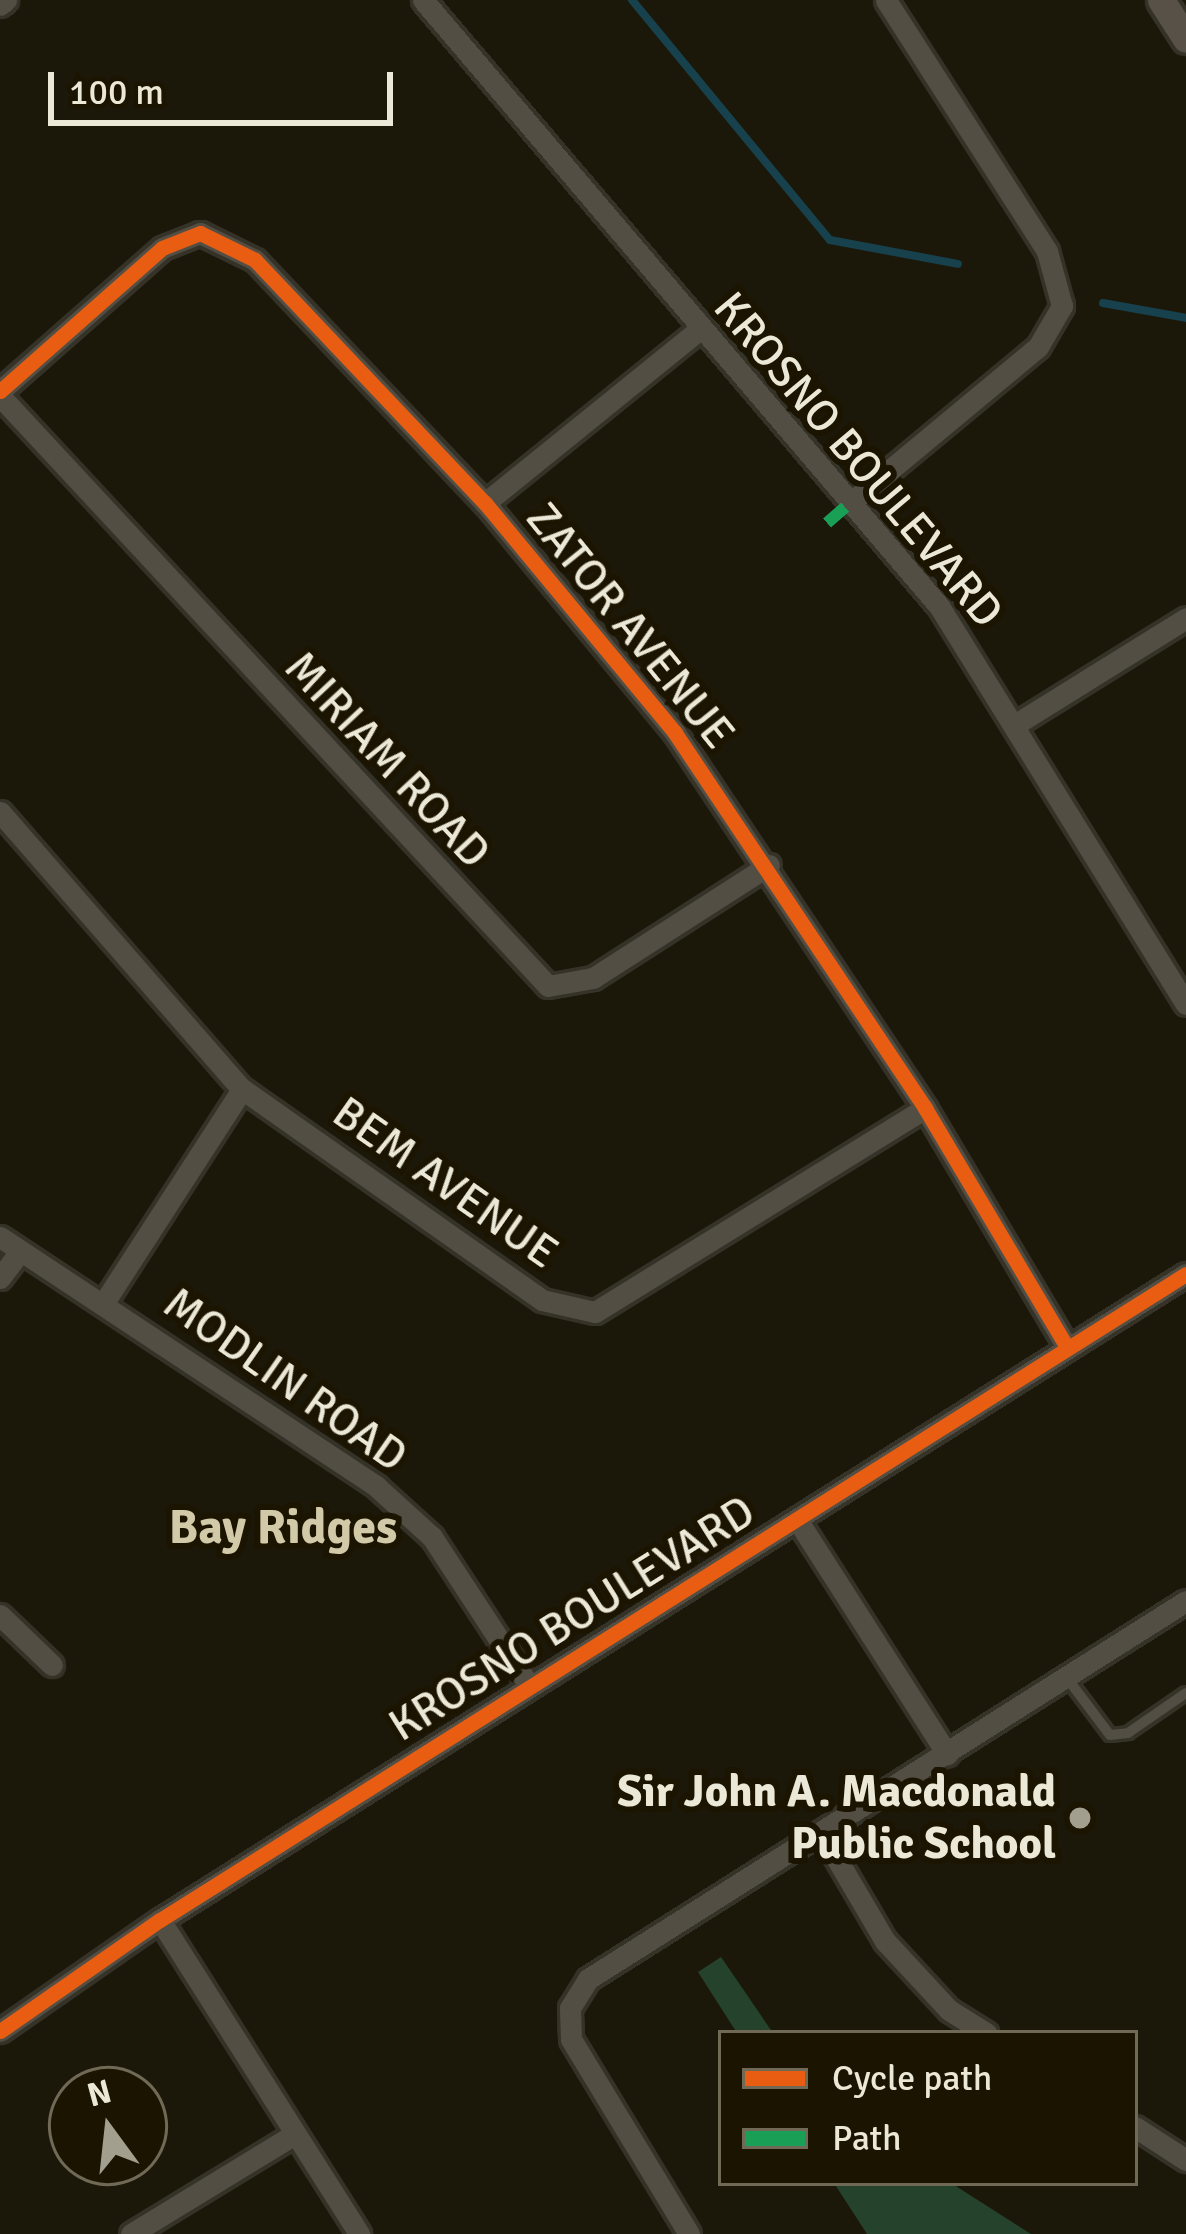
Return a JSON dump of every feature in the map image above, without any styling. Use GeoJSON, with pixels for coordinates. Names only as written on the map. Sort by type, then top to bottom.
{"type":"FeatureCollection","features":[{"type":"Feature","properties":{"kind":"street","name":"KROSNO BOULEVARD"},"geometry":{"type":"LineString","coordinates":[[423,0],[699,330],[939,606],[1186,1004]]}},
{"type":"Feature","properties":{"kind":"street"},"geometry":{"type":"LineString","coordinates":[[850,503],[1037,346],[1062,306],[1047,251],[886,0]]}},
{"type":"Feature","properties":{"kind":"street"},"geometry":{"type":"LineString","coordinates":[[1161,0],[1186,39]]}},
{"type":"Feature","properties":{"kind":"street","name":"ZATOR AVENUE"},"geometry":{"type":"LineString","coordinates":[[0,394],[163,248],[200,233],[254,260],[485,503],[675,733],[769,865],[925,1108],[1066,1347]]}},
{"type":"Feature","properties":{"kind":"street"},"geometry":{"type":"LineString","coordinates":[[485,503],[699,330]]}},
{"type":"Feature","properties":{"kind":"street","name":"MIRIAM ROAD"},"geometry":{"type":"LineString","coordinates":[[0,394],[548,986],[593,978],[769,865]]}},
{"type":"Feature","properties":{"kind":"street"},"geometry":{"type":"LineString","coordinates":[[1016,724],[1186,618]]}},
{"type":"Feature","properties":{"kind":"street","name":"BEM AVENUE"},"geometry":{"type":"LineString","coordinates":[[0,812],[242,1089],[542,1300],[595,1312],[925,1108]]}},
{"type":"Feature","properties":{"kind":"street"},"geometry":{"type":"LineString","coordinates":[[105,1301],[242,1089]]}},
{"type":"Feature","properties":{"kind":"street","name":"MODLIN ROAD"},"geometry":{"type":"LineString","coordinates":[[0,1237],[105,1301],[377,1486],[432,1537],[529,1685]]}},
{"type":"Feature","properties":{"kind":"street"},"geometry":{"type":"LineString","coordinates":[[0,1278],[20,1251]]}},
{"type":"Feature","properties":{"kind":"street","name":"KROSNO BOULEVARD"},"geometry":{"type":"LineString","coordinates":[[0,2030],[160,1920],[1186,1274]]}},
{"type":"Feature","properties":{"kind":"street"},"geometry":{"type":"LineString","coordinates":[[798,1521],[947,1754]]}},
{"type":"Feature","properties":{"kind":"street"},"geometry":{"type":"LineString","coordinates":[[684,2232],[571,2039],[570,2008],[588,1979],[1186,1601]]}},
{"type":"Feature","properties":{"kind":"street"},"geometry":{"type":"LineString","coordinates":[[0,1615],[52,1665]]}},
{"type":"Feature","properties":{"kind":"street"},"geometry":{"type":"LineString","coordinates":[[821,1832],[885,1941],[950,2010],[981,2030]]}},
{"type":"Feature","properties":{"kind":"street"},"geometry":{"type":"LineString","coordinates":[[160,1920],[359,2234]]}},
{"type":"Feature","properties":{"kind":"street"},"geometry":{"type":"LineString","coordinates":[[1138,2129],[1186,2160]]}},
{"type":"Feature","properties":{"kind":"street"},"geometry":{"type":"LineString","coordinates":[[131,2234],[295,2134]]}},
{"type":"Feature","properties":{"kind":"lane"},"geometry":{"type":"LineString","coordinates":[[1067,1678],[1110,1735],[1128,1733],[1186,1693]]}},
{"type":"Feature","properties":{"kind":"green space"},"geometry":{"type":"Polygon","coordinates":[[[721,1957],[771,2030],[735,2030],[698,1972],[721,1957]]]}},
{"type":"Feature","properties":{"kind":"green space"},"geometry":{"type":"Polygon","coordinates":[[[836,2186],[956,2186],[1031,2234],[867,2234],[836,2186]]]}},
{"type":"Feature","properties":{"kind":"waterway"},"geometry":{"type":"LineString","coordinates":[[632,0],[830,240],[958,264]]}},
{"type":"Feature","properties":{"kind":"waterway"},"geometry":{"type":"LineString","coordinates":[[1103,303],[1186,318]]}},
{"type":"Feature","properties":{"kind":"marked path"},"geometry":{"type":"LineString","coordinates":[[827,523],[850,503]]}},
{"type":"Feature","properties":{"kind":"cycle path"},"geometry":{"type":"LineString","coordinates":[[0,391],[162,248],[200,233],[255,260],[485,503],[675,733],[925,1108],[1067,1347]]}},
{"type":"Feature","properties":{"kind":"cycle path"},"geometry":{"type":"LineString","coordinates":[[0,2031],[160,1920],[1186,1274]]}},
{"type":"Feature","properties":{"kind":"place","name":"Sir John A. Macdonald Public School"},"geometry":{"type":"Point","coordinates":[1080,1818]}},
{"type":"Feature","properties":{"kind":"district","name":"Bay Ridges"},"geometry":{"type":"Point","coordinates":[283,1528]}}]}
